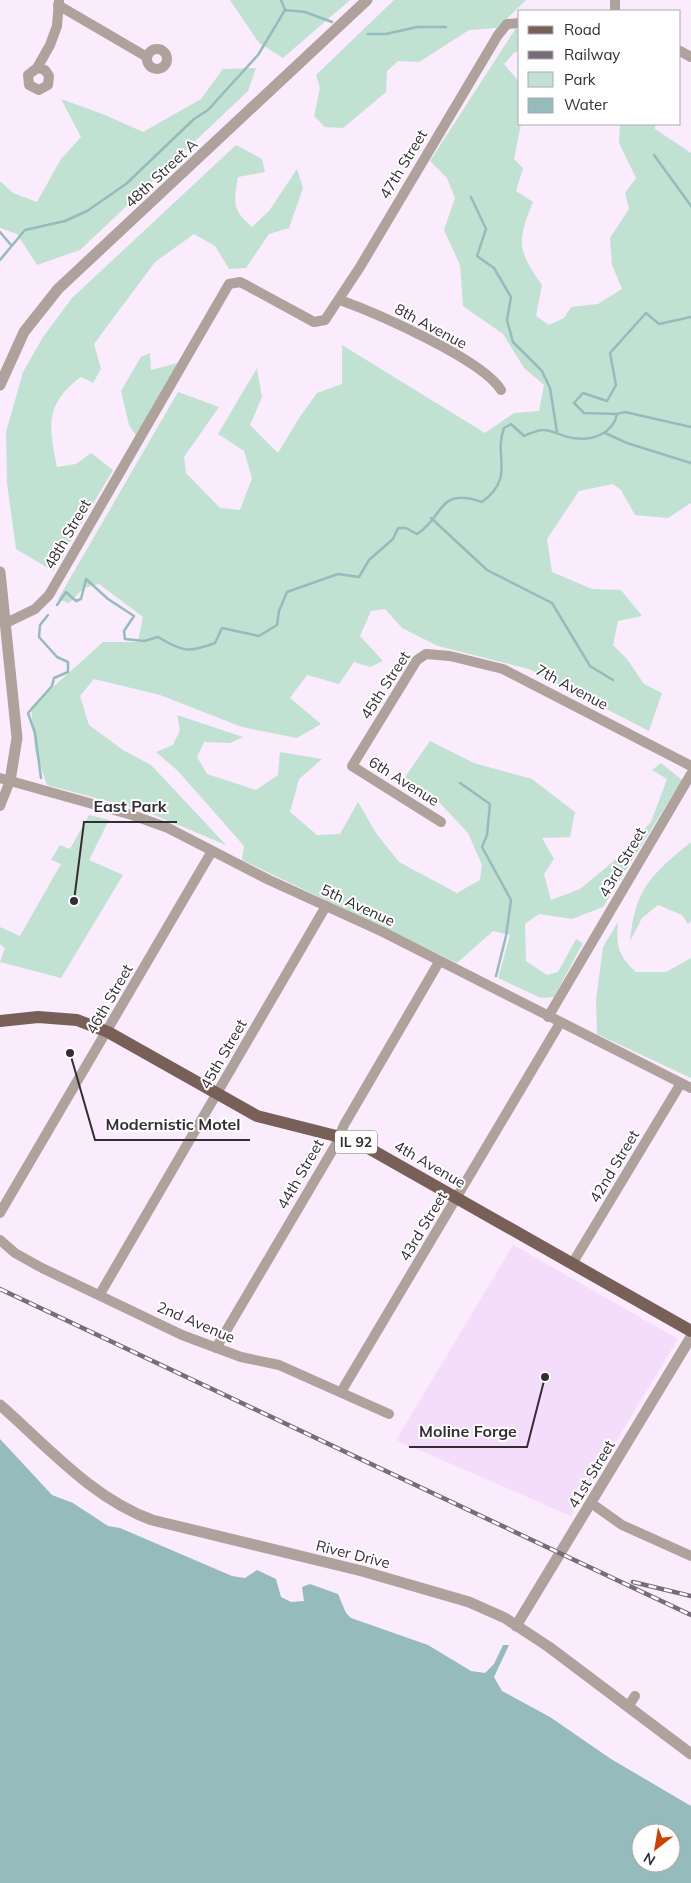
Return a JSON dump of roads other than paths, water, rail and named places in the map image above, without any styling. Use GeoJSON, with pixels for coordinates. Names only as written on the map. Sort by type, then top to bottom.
{"type":"FeatureCollection","features":[{"type":"Feature","properties":{"kind":"main road","name":"4th Avenue"},"geometry":{"type":"LineString","coordinates":[[0,1021],[38,1017],[59,1017],[78,1020],[108,1032],[257,1116],[356,1141],[691,1331]]}},
{"type":"Feature","properties":{"kind":"street","name":"48th Street A"},"geometry":{"type":"LineString","coordinates":[[0,385],[24,332],[58,289],[367,0]]}},
{"type":"Feature","properties":{"kind":"street"},"geometry":{"type":"LineString","coordinates":[[36,68],[54,34],[59,2],[147,57]]}},
{"type":"Feature","properties":{"kind":"street","name":"47th Street"},"geometry":{"type":"LineString","coordinates":[[233,283],[246,285],[291,311],[314,322],[322,322],[340,300],[498,35],[516,23]]}},
{"type":"Feature","properties":{"kind":"street","name":"48th Street"},"geometry":{"type":"LineString","coordinates":[[6,623],[35,609],[49,595],[225,290],[233,283]]}},
{"type":"Feature","properties":{"kind":"street","name":"8th Avenue"},"geometry":{"type":"LineString","coordinates":[[340,300],[406,327],[485,372],[496,381],[501,390]]}},
{"type":"Feature","properties":{"kind":"street"},"geometry":{"type":"LineString","coordinates":[[0,572],[17,738],[0,806]]}},
{"type":"Feature","properties":{"kind":"street","name":"45th Street"},"geometry":{"type":"LineString","coordinates":[[352,766],[417,660],[421,656],[432,654]]}},
{"type":"Feature","properties":{"kind":"street","name":"7th Avenue"},"geometry":{"type":"LineString","coordinates":[[432,654],[503,669],[691,766]]}},
{"type":"Feature","properties":{"kind":"street","name":"6th Avenue"},"geometry":{"type":"LineString","coordinates":[[352,766],[441,822]]}},
{"type":"Feature","properties":{"kind":"street","name":"43rd Street"},"geometry":{"type":"LineString","coordinates":[[548,1017],[691,774]]}},
{"type":"Feature","properties":{"kind":"street","name":"5th Avenue"},"geometry":{"type":"LineString","coordinates":[[5,780],[150,821],[326,906],[691,1088]]}},
{"type":"Feature","properties":{"kind":"street","name":"46th Street"},"geometry":{"type":"LineString","coordinates":[[0,1214],[212,851]]}},
{"type":"Feature","properties":{"kind":"street","name":"45th Street"},"geometry":{"type":"LineString","coordinates":[[100,1294],[326,906]]}},
{"type":"Feature","properties":{"kind":"street","name":"44th Street"},"geometry":{"type":"LineString","coordinates":[[216,1348],[439,962]]}},
{"type":"Feature","properties":{"kind":"street","name":"43rd Street"},"geometry":{"type":"LineString","coordinates":[[341,1392],[560,1023]]}},
{"type":"Feature","properties":{"kind":"street","name":"42nd Street"},"geometry":{"type":"LineString","coordinates":[[572,1264],[681,1083]]}},
{"type":"Feature","properties":{"kind":"street","name":"2nd Avenue"},"geometry":{"type":"LineString","coordinates":[[0,1240],[15,1253],[182,1335],[241,1357],[279,1365],[388,1414]]}},
{"type":"Feature","properties":{"kind":"street","name":"41st Street"},"geometry":{"type":"LineString","coordinates":[[516,1626],[691,1337]]}},
{"type":"Feature","properties":{"kind":"street","name":"River Drive"},"geometry":{"type":"LineString","coordinates":[[0,1406],[96,1490],[128,1510],[152,1520],[362,1571],[469,1602],[516,1626],[549,1647],[691,1754]]}},
{"type":"Feature","properties":{"kind":"street"},"geometry":{"type":"LineString","coordinates":[[591,1503],[622,1525],[691,1556]]}},
{"type":"Feature","properties":{"kind":"street"},"geometry":{"type":"LineString","coordinates":[[628,1707],[635,1696]]}},
{"type":"Feature","properties":{"kind":"water"},"geometry":{"type":"Polygon","coordinates":[[[0,1439],[52,1495],[73,1503],[108,1526],[120,1528],[232,1576],[245,1578],[257,1570],[276,1579],[281,1597],[291,1602],[304,1601],[302,1587],[310,1584],[338,1594],[346,1613],[351,1618],[428,1645],[471,1671],[485,1673],[494,1664],[503,1645],[509,1645],[494,1677],[502,1691],[550,1717],[611,1759],[691,1806],[691,1883],[0,1883],[0,1439]]]}},
{"type":"Feature","properties":{"kind":"waterway"},"geometry":{"type":"LineString","coordinates":[[0,260],[25,230],[65,221],[87,211],[126,184],[194,119],[208,110],[258,55],[285,10],[281,0]]}},
{"type":"Feature","properties":{"kind":"waterway"},"geometry":{"type":"LineString","coordinates":[[285,10],[305,12],[332,22]]}},
{"type":"Feature","properties":{"kind":"waterway"},"geometry":{"type":"LineString","coordinates":[[368,34],[386,34],[417,27],[446,27]]}},
{"type":"Feature","properties":{"kind":"waterway"},"geometry":{"type":"LineString","coordinates":[[654,155],[691,206]]}},
{"type":"Feature","properties":{"kind":"waterway"},"geometry":{"type":"LineString","coordinates":[[471,197],[486,229],[477,256],[494,268],[511,297],[507,320],[513,342],[542,371],[550,388],[557,432]]}},
{"type":"Feature","properties":{"kind":"waterway"},"geometry":{"type":"LineString","coordinates":[[0,232],[11,245]]}},
{"type":"Feature","properties":{"kind":"waterway"},"geometry":{"type":"LineString","coordinates":[[57,605],[66,592],[76,601],[81,599],[86,579],[108,599],[134,616],[124,631],[125,639],[144,641],[158,637],[174,646],[192,649],[215,643],[222,628],[259,636],[277,625],[279,611],[287,592],[338,574],[359,577],[369,560],[393,539],[398,528],[406,528],[417,534],[426,527],[449,501],[457,498],[467,498],[482,502],[492,493],[501,475],[501,438],[504,428],[511,424],[524,436],[543,430],[580,439],[601,435],[611,427],[617,414],[584,413],[574,403],[583,393],[607,401],[616,385],[610,353],[646,313],[659,324],[691,317]]}},
{"type":"Feature","properties":{"kind":"waterway"},"geometry":{"type":"LineString","coordinates":[[617,414],[625,412],[691,427]]}},
{"type":"Feature","properties":{"kind":"waterway"},"geometry":{"type":"LineString","coordinates":[[605,433],[627,443],[691,463]]}},
{"type":"Feature","properties":{"kind":"waterway"},"geometry":{"type":"LineString","coordinates":[[431,518],[487,570],[552,603],[590,666],[613,680]]}},
{"type":"Feature","properties":{"kind":"waterway"},"geometry":{"type":"LineString","coordinates":[[41,778],[35,733],[28,713],[52,686],[54,678],[68,672],[68,662],[57,657],[39,637],[40,625],[48,615]]}},
{"type":"Feature","properties":{"kind":"waterway"},"geometry":{"type":"LineString","coordinates":[[460,783],[490,804],[487,835],[482,847],[511,900],[506,936],[496,976]]}},
{"type":"Feature","properties":{"kind":"railway"},"geometry":{"type":"LineString","coordinates":[[0,1289],[691,1615]]}},
{"type":"Feature","properties":{"kind":"railway"},"geometry":{"type":"LineString","coordinates":[[633,1582],[691,1596]]}},
{"type":"Feature","properties":{"kind":"place","name":"East Park"},"geometry":{"type":"Point","coordinates":[74,901]}},
{"type":"Feature","properties":{"kind":"place","name":"Modernistic Motel"},"geometry":{"type":"Point","coordinates":[70,1053]}},
{"type":"Feature","properties":{"kind":"place","name":"Moline Forge"},"geometry":{"type":"Point","coordinates":[545,1377]}}]}
